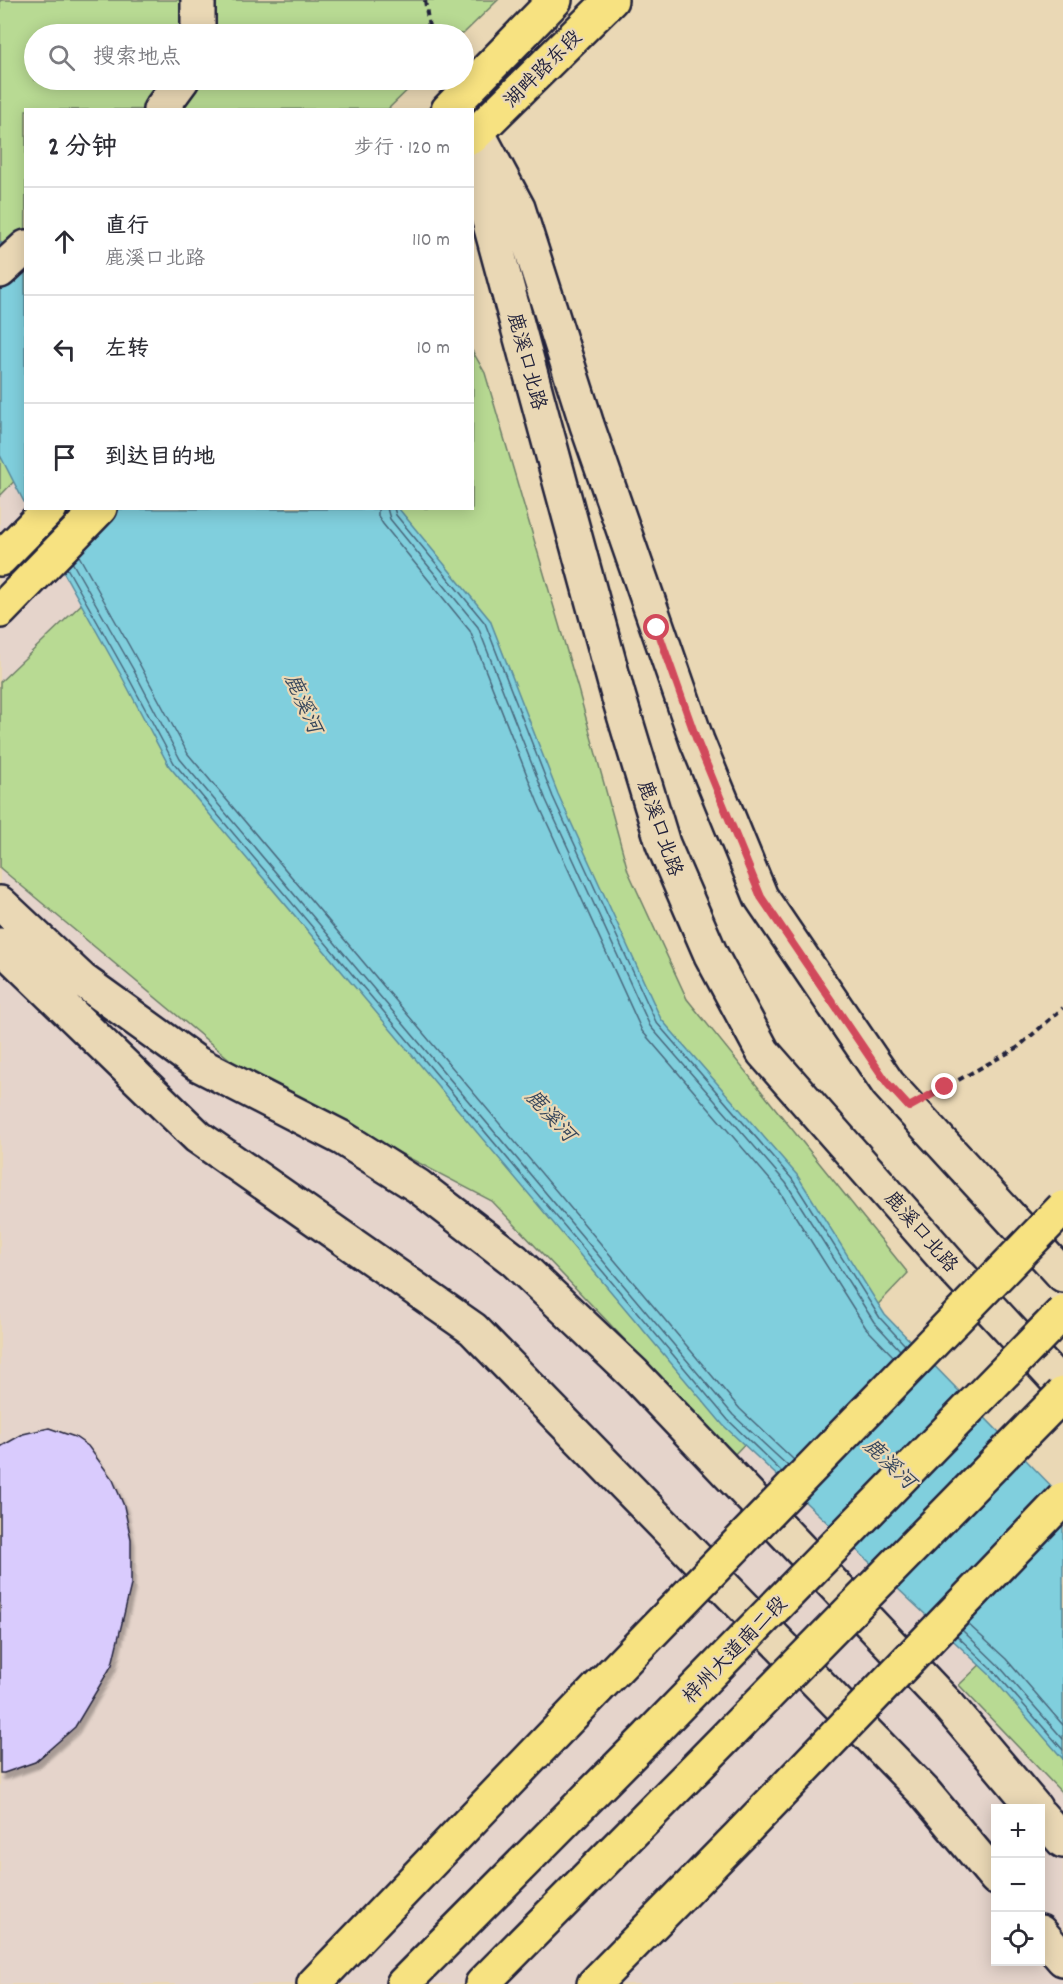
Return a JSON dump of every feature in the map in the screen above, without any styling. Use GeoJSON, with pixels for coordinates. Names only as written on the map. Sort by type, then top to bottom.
{"type":"FeatureCollection","features":[{"type":"Feature","properties":{"kind":"main road","name":"湖畔路东段"},"geometry":{"type":"LineString","coordinates":[[474,112],[555,0]]}},
{"type":"Feature","properties":{"kind":"main road","name":"湖畔路东段"},"geometry":{"type":"LineString","coordinates":[[474,117],[611,0]]}},
{"type":"Feature","properties":{"kind":"main road"},"geometry":{"type":"LineString","coordinates":[[0,559],[48,510]]}},
{"type":"Feature","properties":{"kind":"main road"},"geometry":{"type":"LineString","coordinates":[[0,611],[98,510]]}},
{"type":"Feature","properties":{"kind":"main road"},"geometry":{"type":"LineString","coordinates":[[314,1984],[1063,1208]]}},
{"type":"Feature","properties":{"kind":"main road","name":"梓州大道南二段"},"geometry":{"type":"LineString","coordinates":[[403,1984],[1063,1312]]}},
{"type":"Feature","properties":{"kind":"main road"},"geometry":{"type":"LineString","coordinates":[[482,1984],[1063,1394]]}},
{"type":"Feature","properties":{"kind":"main road"},"geometry":{"type":"LineString","coordinates":[[594,1984],[1063,1499]]}},
{"type":"Feature","properties":{"kind":"street"},"geometry":{"type":"LineString","coordinates":[[198,0],[198,24]]}},
{"type":"Feature","properties":{"kind":"street"},"geometry":{"type":"LineString","coordinates":[[161,108],[175,90]]}},
{"type":"Feature","properties":{"kind":"street","name":"鹿溪口北路"},"geometry":{"type":"LineString","coordinates":[[474,139],[518,208],[587,425],[697,741],[761,897],[888,1084],[1063,1275]]}},
{"type":"Feature","properties":{"kind":"street","name":"鹿溪口北路"},"geometry":{"type":"LineString","coordinates":[[474,159],[618,695],[663,844],[711,955],[763,1052],[952,1267],[1063,1387]]}},
{"type":"Feature","properties":{"kind":"street"},"geometry":{"type":"LineString","coordinates":[[0,270],[24,249]]}},
{"type":"Feature","properties":{"kind":"street"},"geometry":{"type":"LineString","coordinates":[[0,903],[82,980],[198,1064],[342,1138],[418,1186],[514,1260],[634,1374],[948,1705],[1031,1804]]}},
{"type":"Feature","properties":{"kind":"street"},"geometry":{"type":"LineString","coordinates":[[0,945],[198,1137],[473,1329],[924,1792],[991,1872]]}},
{"type":"Feature","properties":{"kind":"street"},"geometry":{"type":"LineString","coordinates":[[1045,1820],[1063,1841]]}},
{"type":"Feature","properties":{"kind":"street"},"geometry":{"type":"LineString","coordinates":[[1045,1937],[1063,1959]]}},
{"type":"Feature","properties":{"kind":"path"},"geometry":{"type":"LineString","coordinates":[[425,0],[429,24]]}},
{"type":"Feature","properties":{"kind":"path"},"geometry":{"type":"LineString","coordinates":[[909,1107],[1017,1048],[1063,1008]]}},
{"type":"Feature","properties":{"kind":"shaded area"},"geometry":{"type":"Polygon","coordinates":[[[0,455],[24,502],[24,510],[29,510],[121,675],[1063,1759],[1063,1984],[0,1984],[0,455]]]}},
{"type":"Feature","properties":{"kind":"green space"},"geometry":{"type":"Polygon","coordinates":[[[0,0],[498,0],[473,24],[24,24],[24,90],[408,90],[389,108],[24,108],[24,471],[0,496],[0,0]]]}},
{"type":"Feature","properties":{"kind":"green space"},"geometry":{"type":"Polygon","coordinates":[[[474,354],[485,373],[578,689],[628,871],[687,999],[908,1273],[733,1456],[492,1201],[245,1072],[0,868],[0,682],[180,510],[474,510],[474,354]]]}},
{"type":"Feature","properties":{"kind":"green space"},"geometry":{"type":"Polygon","coordinates":[[[1063,1585],[1063,1794],[959,1685],[1063,1585]]]}},
{"type":"Feature","properties":{"kind":"water"},"geometry":{"type":"Polygon","coordinates":[[[0,242],[24,257],[24,502],[0,455],[0,242]]]}},
{"type":"Feature","properties":{"kind":"water","name":"鹿溪河"},"geometry":{"type":"Polygon","coordinates":[[[29,510],[400,510],[490,620],[558,794],[661,1019],[797,1175],[885,1315],[1063,1498],[1063,1759],[990,1675],[723,1425],[169,766],[29,510]]]}},
{"type":"Feature","properties":{"kind":"building"},"geometry":{"type":"Polygon","coordinates":[[[49,1428],[75,1437],[88,1446],[113,1480],[124,1506],[131,1539],[131,1585],[112,1665],[75,1727],[35,1762],[0,1773],[0,1447],[23,1434],[49,1428]]]}},
{"type":"Feature","properties":{"kind":"route"},"geometry":{"type":"LineString","coordinates":[[657,628],[697,741],[761,897],[888,1084],[909,1107],[945,1087]]}}]}
